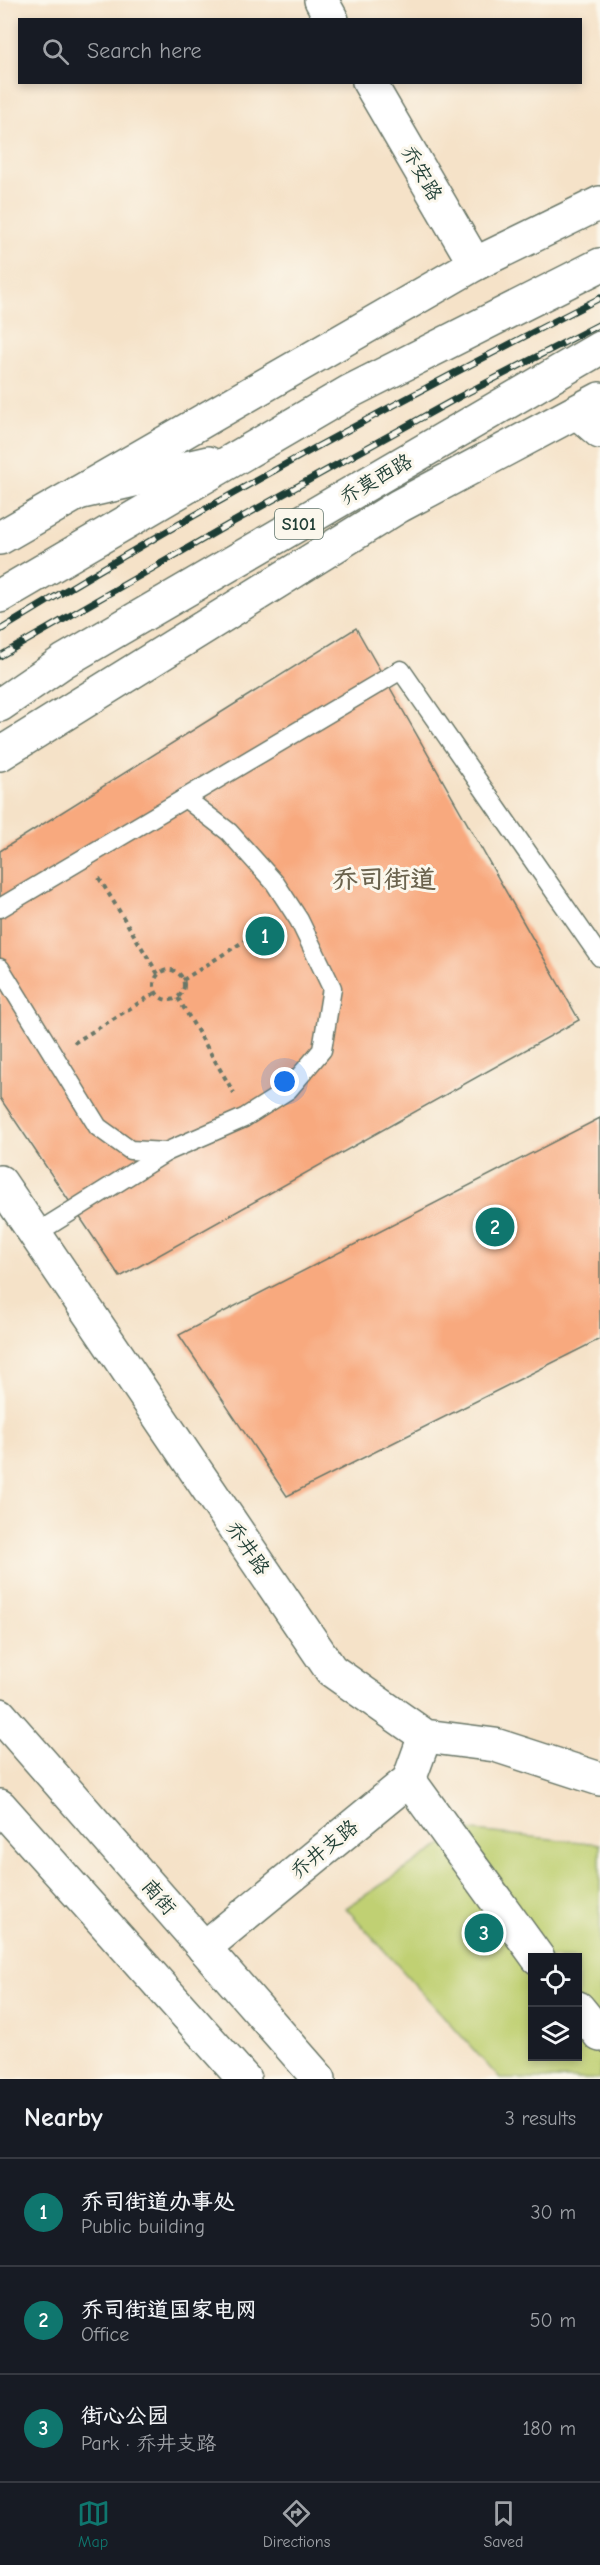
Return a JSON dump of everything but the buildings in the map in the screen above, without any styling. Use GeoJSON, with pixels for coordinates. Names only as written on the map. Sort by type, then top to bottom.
{"type":"FeatureCollection","features":[{"type":"Feature","properties":{"kind":"main road"},"geometry":{"type":"LineString","coordinates":[[321,0],[331,18]]}},
{"type":"Feature","properties":{"kind":"main road","name":"乔安路"},"geometry":{"type":"LineString","coordinates":[[370,84],[475,264]]}},
{"type":"Feature","properties":{"kind":"main road"},"geometry":{"type":"LineString","coordinates":[[0,538],[475,264],[600,203]]}},
{"type":"Feature","properties":{"kind":"main road"},"geometry":{"type":"LineString","coordinates":[[0,596],[349,392],[600,265]]}},
{"type":"Feature","properties":{"kind":"main road","name":"乔莫西路"},"geometry":{"type":"LineString","coordinates":[[0,705],[64,661],[600,348]]}},
{"type":"Feature","properties":{"kind":"main road"},"geometry":{"type":"LineString","coordinates":[[0,754],[399,506],[592,414]]}},
{"type":"Feature","properties":{"kind":"main road"},"geometry":{"type":"LineString","coordinates":[[78,493],[239,456]]}},
{"type":"Feature","properties":{"kind":"main road","name":"乔井路"},"geometry":{"type":"LineString","coordinates":[[2,1191],[35,1234],[331,1670],[425,1736],[495,1745],[600,1779]]}},
{"type":"Feature","properties":{"kind":"main road","name":"南街"},"geometry":{"type":"LineString","coordinates":[[0,1715],[319,2079]]}},
{"type":"Feature","properties":{"kind":"main road"},"geometry":{"type":"LineString","coordinates":[[425,1736],[409,1780],[534,1953]]}},
{"type":"Feature","properties":{"kind":"main road","name":"乔井支路"},"geometry":{"type":"LineString","coordinates":[[204,1948],[409,1780]]}},
{"type":"Feature","properties":{"kind":"main road"},"geometry":{"type":"LineString","coordinates":[[0,1806],[244,2079]]}},
{"type":"Feature","properties":{"kind":"main road"},"geometry":{"type":"LineString","coordinates":[[582,2013],[600,2036]]}},
{"type":"Feature","properties":{"kind":"lane"},"geometry":{"type":"LineString","coordinates":[[0,908],[401,670],[600,957]]}},
{"type":"Feature","properties":{"kind":"lane"},"geometry":{"type":"LineString","coordinates":[[35,1234],[166,1152],[244,1118],[288,1090],[322,1050],[332,987],[291,909],[275,883],[229,832],[185,798]]}},
{"type":"Feature","properties":{"kind":"lane"},"geometry":{"type":"LineString","coordinates":[[0,968],[98,1127],[129,1150],[166,1152]]}},
{"type":"Feature","properties":{"kind":"path"},"geometry":{"type":"LineString","coordinates":[[86,857],[158,974]]}},
{"type":"Feature","properties":{"kind":"path"},"geometry":{"type":"LineString","coordinates":[[183,980],[291,909]]}},
{"type":"Feature","properties":{"kind":"path"},"geometry":{"type":"LineString","coordinates":[[171,970],[183,980],[184,990],[178,998],[163,1000],[155,993],[153,983],[158,974],[171,970]]}},
{"type":"Feature","properties":{"kind":"path"},"geometry":{"type":"LineString","coordinates":[[54,1056],[155,993]]}},
{"type":"Feature","properties":{"kind":"path"},"geometry":{"type":"LineString","coordinates":[[178,998],[239,1101],[244,1118]]}},
{"type":"Feature","properties":{"kind":"green space"},"geometry":{"type":"Polygon","coordinates":[[[465,1830],[600,1844],[600,2079],[500,2079],[346,1908],[465,1830]]]}},
{"type":"Feature","properties":{"kind":"railway"},"geometry":{"type":"LineString","coordinates":[[0,630],[147,542],[297,458],[600,298]]}},
{"type":"Feature","properties":{"kind":"railway"},"geometry":{"type":"LineString","coordinates":[[0,656],[233,522],[459,397],[600,324]]}},
{"type":"Feature","properties":{"kind":"place","name":"乔司街道办事处"},"geometry":{"type":"Point","coordinates":[265,936]}},
{"type":"Feature","properties":{"kind":"place","name":"乔司街道国家电网"},"geometry":{"type":"Point","coordinates":[495,1227]}},
{"type":"Feature","properties":{"kind":"place","name":"街心公园"},"geometry":{"type":"Point","coordinates":[484,1933]}},
{"type":"Feature","properties":{"kind":"district","name":"乔司街道"},"geometry":{"type":"Point","coordinates":[384,880]}}]}
